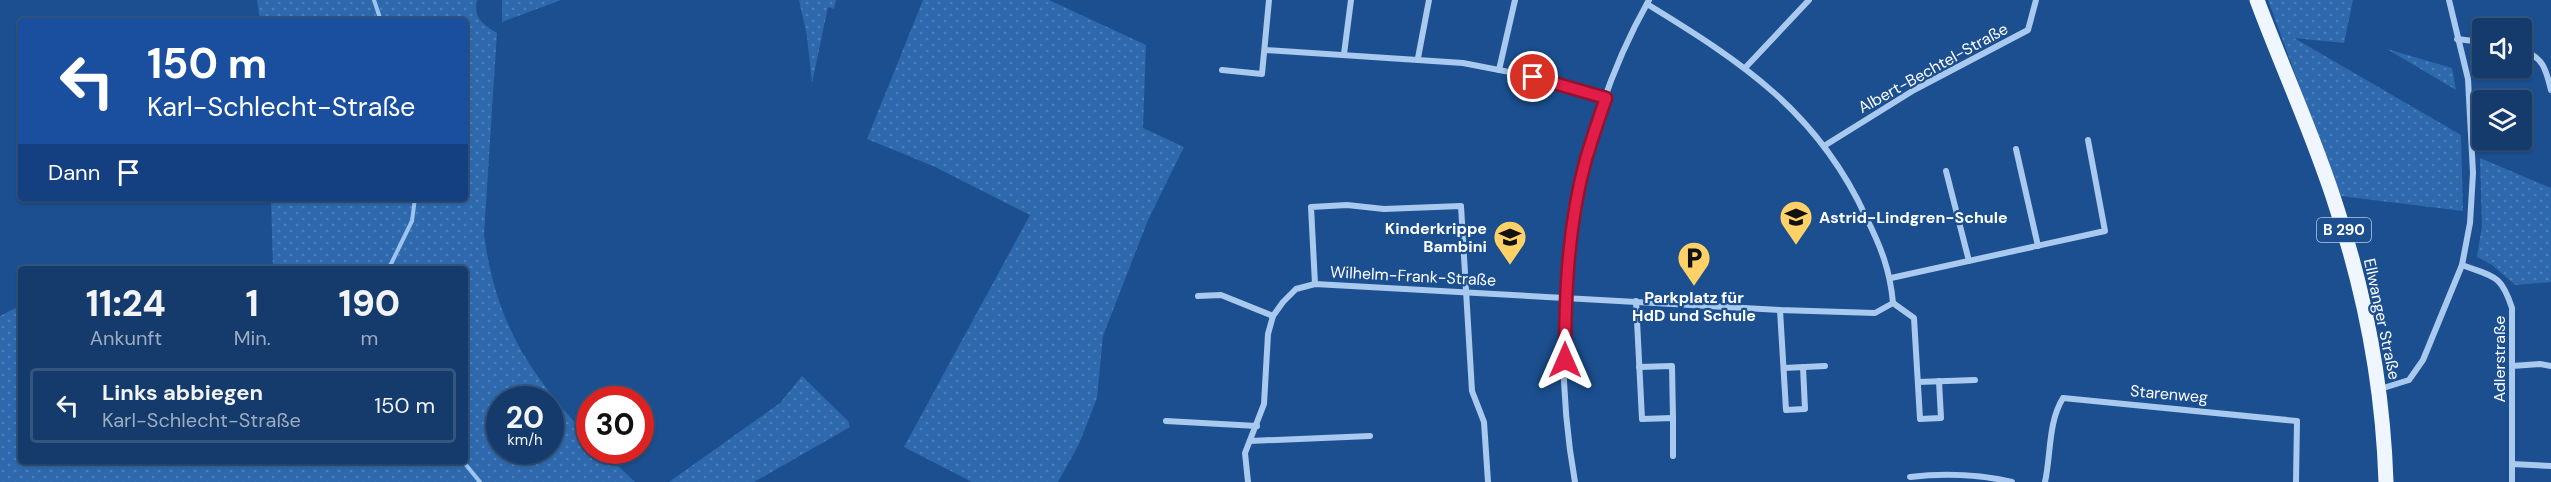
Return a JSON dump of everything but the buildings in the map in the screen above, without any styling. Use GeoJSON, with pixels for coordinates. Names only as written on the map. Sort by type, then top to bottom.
{"type":"FeatureCollection","features":[{"type":"Feature","properties":{"kind":"main road","name":"Ellwanger Straße"},"geometry":{"type":"LineString","coordinates":[[2257,0],[2337,209],[2358,283],[2379,389],[2386,482]]}},
{"type":"Feature","properties":{"kind":"street"},"geometry":{"type":"LineString","coordinates":[[1222,70],[1262,74],[1269,0]]}},
{"type":"Feature","properties":{"kind":"street"},"geometry":{"type":"LineString","coordinates":[[1344,54],[1351,0]]}},
{"type":"Feature","properties":{"kind":"street"},"geometry":{"type":"LineString","coordinates":[[1418,58],[1429,0]]}},
{"type":"Feature","properties":{"kind":"street"},"geometry":{"type":"LineString","coordinates":[[1499,70],[1515,0]]}},
{"type":"Feature","properties":{"kind":"street"},"geometry":{"type":"LineString","coordinates":[[1745,68],[1809,0]]}},
{"type":"Feature","properties":{"kind":"street","name":"Albert-Bechtel-Straße"},"geometry":{"type":"LineString","coordinates":[[1824,147],[1914,90],[2028,30],[2036,0]]}},
{"type":"Feature","properties":{"kind":"street"},"geometry":{"type":"LineString","coordinates":[[2379,389],[2409,380],[2423,360],[2462,265],[2470,223],[2473,172],[2468,79],[2449,0]]}},
{"type":"Feature","properties":{"kind":"street"},"geometry":{"type":"LineString","coordinates":[[1575,482],[1565,382],[1565,297],[1580,186],[1606,98],[1627,45],[1648,2],[1745,68],[1807,124],[1859,200],[1883,253],[1891,278],[1893,303],[1914,318],[1920,419],[1941,418],[1939,381]]}},
{"type":"Feature","properties":{"kind":"street"},"geometry":{"type":"LineString","coordinates":[[2457,39],[2472,41]]}},
{"type":"Feature","properties":{"kind":"street"},"geometry":{"type":"LineString","coordinates":[[1265,50],[1418,58],[1464,63],[1550,80],[1606,98]]}},
{"type":"Feature","properties":{"kind":"street"},"geometry":{"type":"LineString","coordinates":[[2532,54],[2538,56],[2546,67],[2551,90]]}},
{"type":"Feature","properties":{"kind":"street"},"geometry":{"type":"LineString","coordinates":[[1891,278],[2105,231],[2088,140]]}},
{"type":"Feature","properties":{"kind":"street"},"geometry":{"type":"LineString","coordinates":[[2016,149],[2038,246]]}},
{"type":"Feature","properties":{"kind":"street"},"geometry":{"type":"LineString","coordinates":[[1946,171],[1969,261]]}},
{"type":"Feature","properties":{"kind":"street"},"geometry":{"type":"LineString","coordinates":[[1315,284],[1311,207],[1347,205],[1384,209],[1461,206],[1472,391],[1484,422],[1488,482]]}},
{"type":"Feature","properties":{"kind":"street","name":"Adlerstraße"},"geometry":{"type":"LineString","coordinates":[[2462,265],[2490,275],[2504,285],[2512,308],[2512,482]]}},
{"type":"Feature","properties":{"kind":"street","name":"Wilhelm-Frank-Straße"},"geometry":{"type":"LineString","coordinates":[[1248,482],[1245,453],[1257,426],[1263,404],[1268,334],[1273,316],[1282,302],[1296,289],[1315,284],[1780,310],[1875,313],[1893,303]]}},
{"type":"Feature","properties":{"kind":"street"},"geometry":{"type":"LineString","coordinates":[[1198,296],[1221,296],[1273,316]]}},
{"type":"Feature","properties":{"kind":"street"},"geometry":{"type":"LineString","coordinates":[[1636,301],[1642,420],[1673,418]]}},
{"type":"Feature","properties":{"kind":"street"},"geometry":{"type":"LineString","coordinates":[[1780,310],[1786,410],[1805,409],[1803,367]]}},
{"type":"Feature","properties":{"kind":"street"},"geometry":{"type":"LineString","coordinates":[[2512,366],[2541,364],[2551,366]]}},
{"type":"Feature","properties":{"kind":"street"},"geometry":{"type":"LineString","coordinates":[[1639,367],[1672,366],[1673,456]]}},
{"type":"Feature","properties":{"kind":"street"},"geometry":{"type":"LineString","coordinates":[[1784,368],[1825,366]]}},
{"type":"Feature","properties":{"kind":"street"},"geometry":{"type":"LineString","coordinates":[[1918,382],[1976,380]]}},
{"type":"Feature","properties":{"kind":"street","name":"Starenweg"},"geometry":{"type":"LineString","coordinates":[[2044,482],[2049,463],[2055,411],[2063,398],[2298,421],[2296,482]]}},
{"type":"Feature","properties":{"kind":"street"},"geometry":{"type":"LineString","coordinates":[[1167,421],[1257,426]]}},
{"type":"Feature","properties":{"kind":"street"},"geometry":{"type":"LineString","coordinates":[[1251,441],[1370,436]]}},
{"type":"Feature","properties":{"kind":"street"},"geometry":{"type":"LineString","coordinates":[[2511,464],[2551,466]]}},
{"type":"Feature","properties":{"kind":"street"},"geometry":{"type":"LineString","coordinates":[[1910,477],[1944,473],[2012,482]]}},
{"type":"Feature","properties":{"kind":"shaded area"},"geometry":{"type":"Polygon","coordinates":[[[257,0],[477,0],[476,11],[480,20],[497,33],[484,234],[489,266],[497,295],[518,345],[545,386],[486,386],[486,464],[564,464],[564,409],[576,423],[576,464],[616,464],[635,482],[0,482],[0,316],[18,307],[18,464],[468,464],[468,266],[273,266],[271,201],[468,201],[468,18],[260,18],[257,0]]]}},
{"type":"Feature","properties":{"kind":"shaded area"},"geometry":{"type":"Polygon","coordinates":[[[502,0],[561,0],[502,22],[502,0]]]}},
{"type":"Feature","properties":{"kind":"shaded area"},"geometry":{"type":"Polygon","coordinates":[[[799,0],[836,0],[834,9],[828,7],[812,83],[807,36],[799,0]]]}},
{"type":"Feature","properties":{"kind":"shaded area"},"geometry":{"type":"Polygon","coordinates":[[[923,0],[1049,0],[1146,45],[1143,128],[1184,147],[1148,220],[1103,336],[1097,398],[1079,444],[1058,482],[972,482],[904,447],[1030,215],[933,166],[867,139],[923,0]]]}},
{"type":"Feature","properties":{"kind":"shaded area"},"geometry":{"type":"Polygon","coordinates":[[[2268,0],[2353,0],[2344,43],[2294,38],[2461,135],[2463,211],[2340,196],[2268,0]]]}},
{"type":"Feature","properties":{"kind":"shaded area"},"geometry":{"type":"Polygon","coordinates":[[[2387,49],[2452,68],[2456,90],[2387,49]]]}},
{"type":"Feature","properties":{"kind":"shaded area"},"geometry":{"type":"Polygon","coordinates":[[[2480,158],[2551,188],[2551,282],[2515,285],[2492,265],[2477,257],[2482,226],[2480,158]]]}},
{"type":"Feature","properties":{"kind":"shaded area"},"geometry":{"type":"Polygon","coordinates":[[[802,376],[848,421],[850,427],[754,482],[669,482],[780,403],[802,376]]]}},
{"type":"Feature","properties":{"kind":"waterway"},"geometry":{"type":"LineString","coordinates":[[374,0],[380,18]]}},
{"type":"Feature","properties":{"kind":"waterway"},"geometry":{"type":"LineString","coordinates":[[390,266],[412,221],[415,201]]}},
{"type":"Feature","properties":{"kind":"waterway"},"geometry":{"type":"LineString","coordinates":[[465,464],[480,482]]}},
{"type":"Feature","properties":{"kind":"place","name":"Astrid-Lindgren-Schule"},"geometry":{"type":"Point","coordinates":[1796,246]}},
{"type":"Feature","properties":{"kind":"place","name":"Kinderkrippe Bambini"},"geometry":{"type":"Point","coordinates":[1510,266]}},
{"type":"Feature","properties":{"kind":"place","name":"Parkplatz für HdD und Schule"},"geometry":{"type":"Point","coordinates":[1694,287]}},
{"type":"Feature","properties":{"kind":"route"},"geometry":{"type":"LineString","coordinates":[[1533,77],[1550,80],[1606,98],[1586,161],[1576,205],[1565,297],[1565,360]]}}]}
